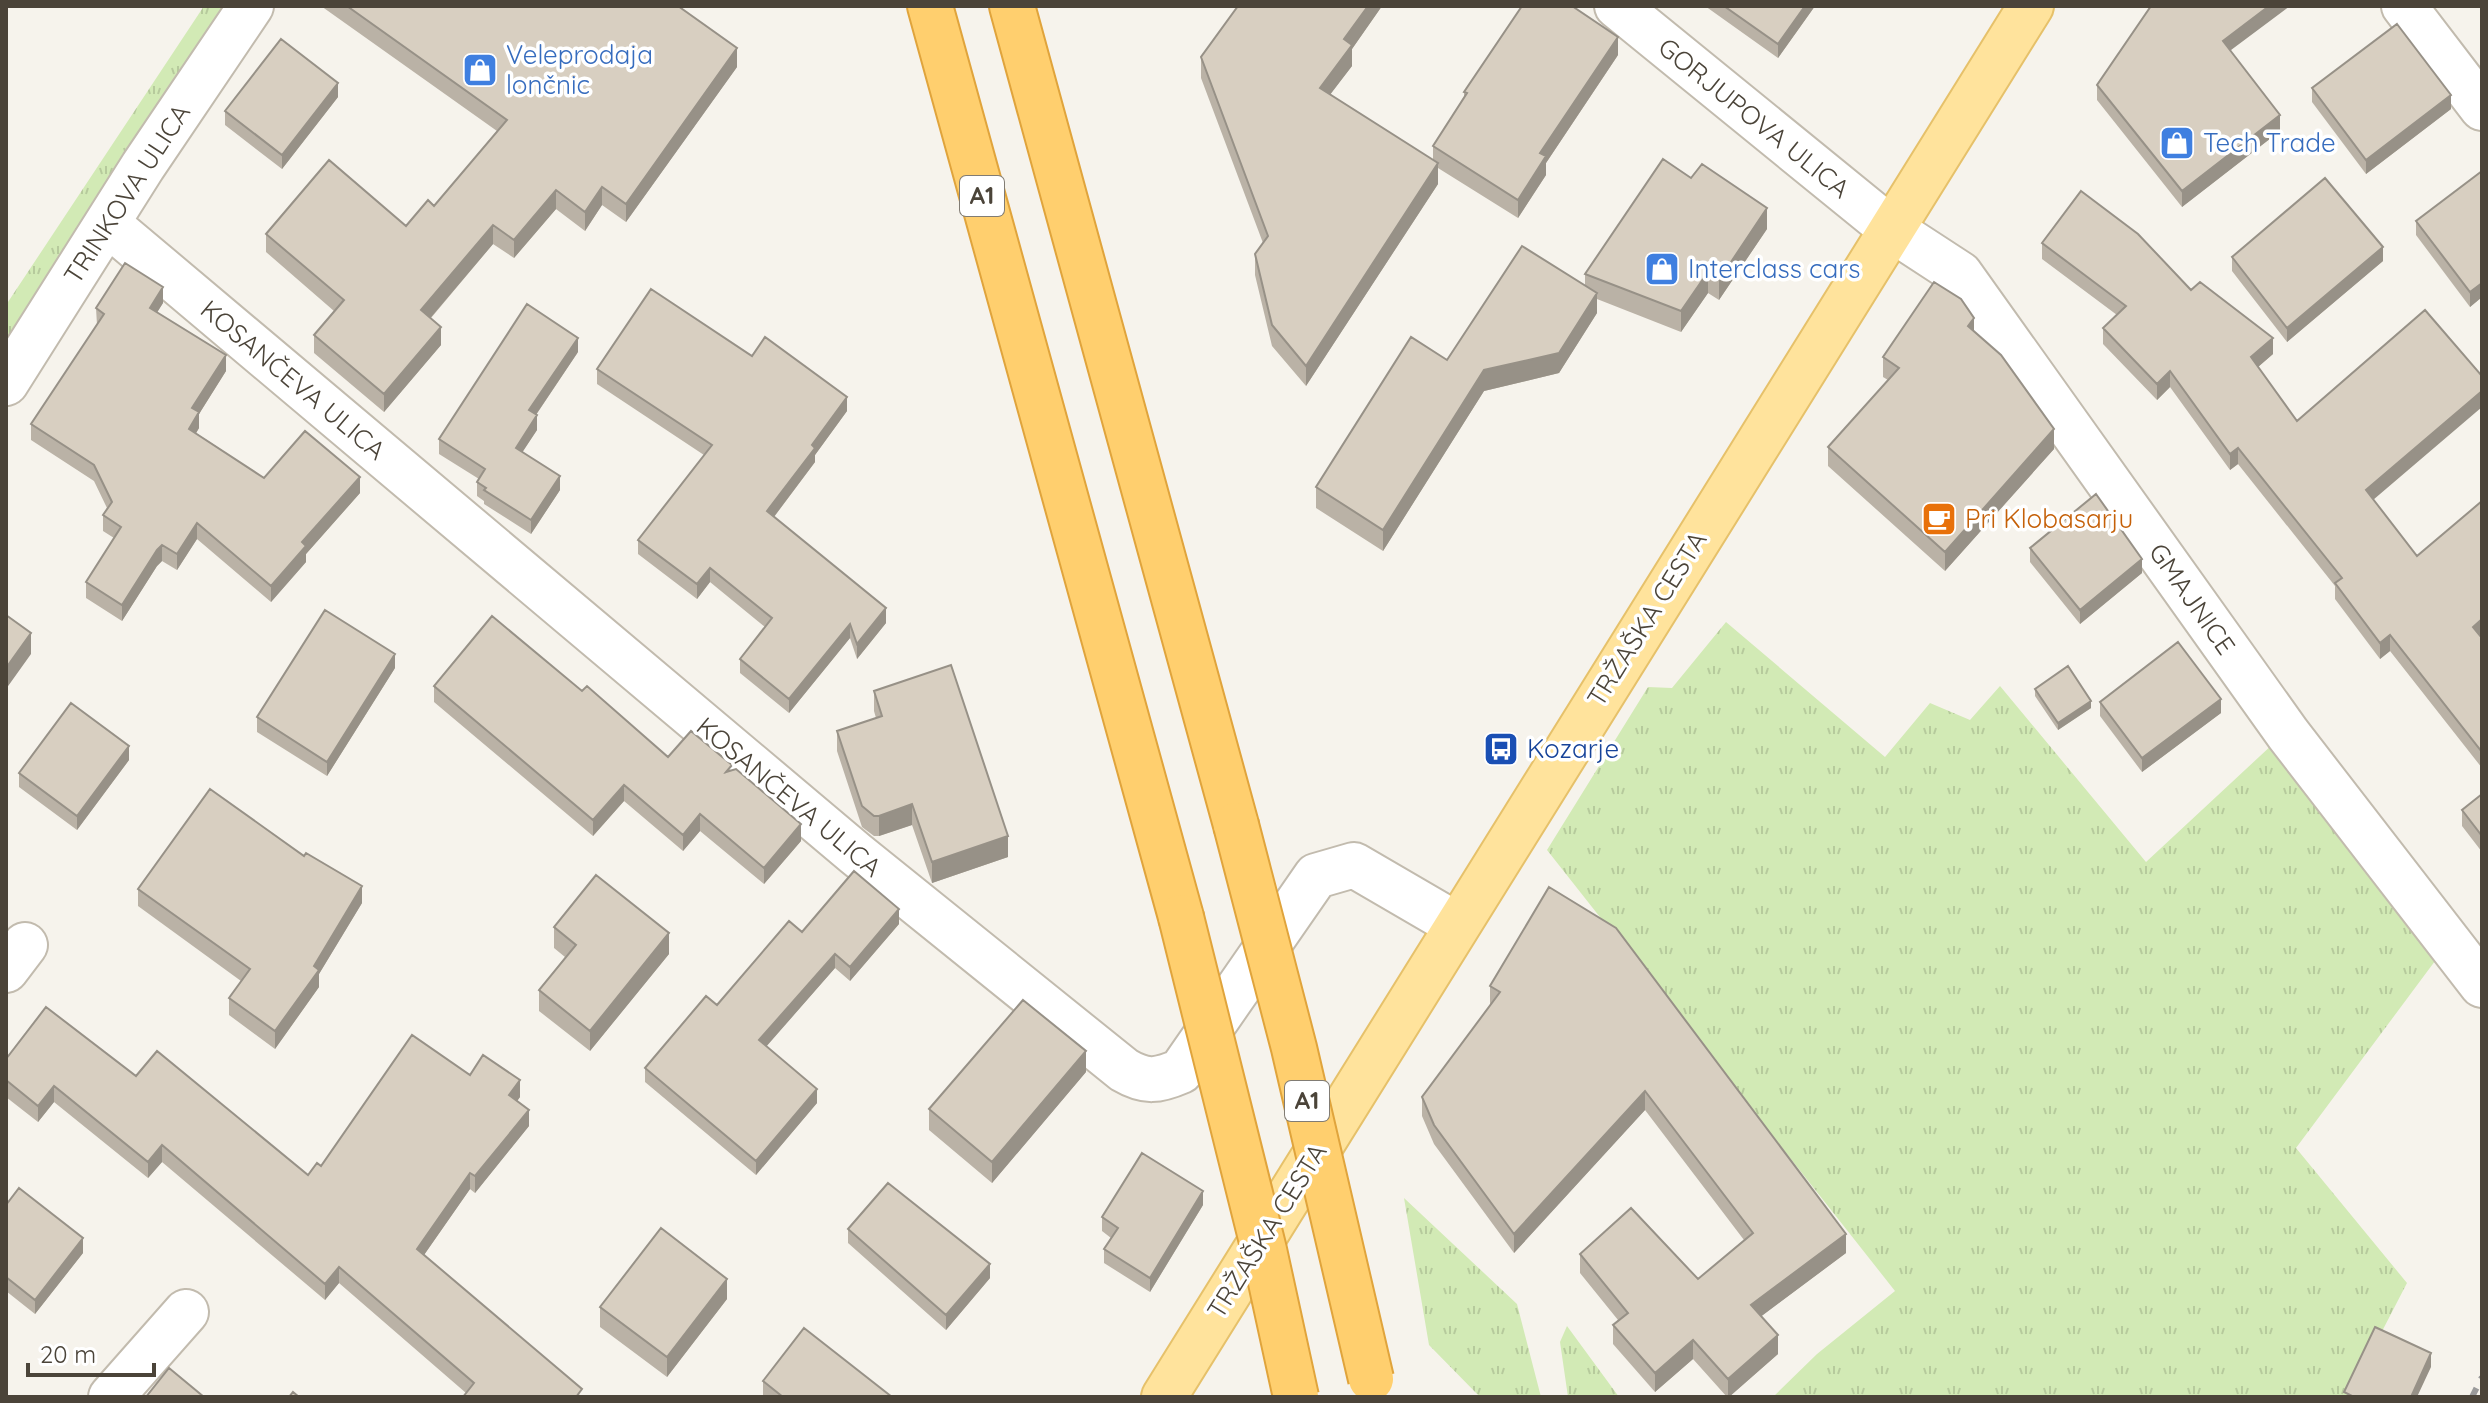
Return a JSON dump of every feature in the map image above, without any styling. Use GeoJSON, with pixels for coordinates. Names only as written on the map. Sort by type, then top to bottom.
{"type":"FeatureCollection","features":[{"type":"Feature","properties":{"kind":"highway","name":"A1"},"geometry":{"type":"LineString","coordinates":[[930,6],[1181,917],[1261,1235],[1296,1397]]}},
{"type":"Feature","properties":{"kind":"highway","name":"A1"},"geometry":{"type":"LineString","coordinates":[[1012,6],[1236,825],[1301,1079],[1373,1388]]}},
{"type":"Feature","properties":{"kind":"main road","name":"TRŽAŠKA CESTA"},"geometry":{"type":"LineString","coordinates":[[1164,1397],[2031,6]]}},
{"type":"Feature","properties":{"kind":"street","name":"TRINKOVA ULICA"},"geometry":{"type":"LineString","coordinates":[[6,383],[251,6]]}},
{"type":"Feature","properties":{"kind":"street","name":"GORJUPOVA ULICA"},"geometry":{"type":"LineString","coordinates":[[1617,6],[1891,229]]}},
{"type":"Feature","properties":{"kind":"street"},"geometry":{"type":"LineString","coordinates":[[2404,6],[2482,108]]}},
{"type":"Feature","properties":{"kind":"street","name":"KOSANČEVA ULICA"},"geometry":{"type":"LineString","coordinates":[[108,224],[856,854],[1124,1070],[1143,1081],[1157,1080],[1181,1071],[1316,876],[1354,865],[1457,925]]}},
{"type":"Feature","properties":{"kind":"street","name":"GMAJNICE"},"geometry":{"type":"LineString","coordinates":[[1891,229],[1960,274],[2288,734],[2482,985]]}},
{"type":"Feature","properties":{"kind":"street"},"geometry":{"type":"LineString","coordinates":[[111,1397],[186,1312]]}},
{"type":"Feature","properties":{"kind":"green space"},"geometry":{"type":"Polygon","coordinates":[[[204,6],[231,6],[6,355],[6,305],[204,6]]]}},
{"type":"Feature","properties":{"kind":"green space"},"geometry":{"type":"Polygon","coordinates":[[[1726,622],[1885,757],[1930,703],[1970,720],[2000,686],[2146,862],[2274,743],[2438,957],[2296,1148],[2407,1283],[2348,1397],[1773,1397],[1817,1354],[1895,1291],[1547,850],[1648,687],[1672,688],[1726,622]]]}},
{"type":"Feature","properties":{"kind":"green space"},"geometry":{"type":"Polygon","coordinates":[[[1404,1198],[1517,1304],[1541,1397],[1480,1397],[1429,1345],[1404,1198]]]}},
{"type":"Feature","properties":{"kind":"green space"},"geometry":{"type":"Polygon","coordinates":[[[1567,1326],[1619,1397],[1568,1397],[1560,1342],[1567,1326]]]}},
{"type":"Feature","properties":{"kind":"building"},"geometry":{"type":"Polygon","coordinates":[[[347,6],[678,6],[737,48],[626,204],[602,187],[585,212],[556,190],[514,240],[493,225],[421,310],[441,327],[384,394],[314,335],[344,300],[266,234],[329,160],[406,226],[428,200],[434,206],[507,120],[347,6]]]}},
{"type":"Feature","properties":{"kind":"building"},"geometry":{"type":"Polygon","coordinates":[[[1238,6],[1368,6],[1344,39],[1352,45],[1320,88],[1438,163],[1306,366],[1272,325],[1255,254],[1268,236],[1201,57],[1238,6]]]}},
{"type":"Feature","properties":{"kind":"building"},"geometry":{"type":"Polygon","coordinates":[[[1522,6],[1572,6],[1618,37],[1540,153],[1546,156],[1518,200],[1433,146],[1467,93],[1464,92],[1522,6]]]}},
{"type":"Feature","properties":{"kind":"building"},"geometry":{"type":"Polygon","coordinates":[[[1724,6],[1805,6],[1778,44],[1724,6]]]}},
{"type":"Feature","properties":{"kind":"building"},"geometry":{"type":"Polygon","coordinates":[[[2151,6],[2269,6],[2223,41],[2280,115],[2182,191],[2097,85],[2151,6]]]}},
{"type":"Feature","properties":{"kind":"building"},"geometry":{"type":"Polygon","coordinates":[[[2397,24],[2451,95],[2366,160],[2312,88],[2397,24]]]}},
{"type":"Feature","properties":{"kind":"building"},"geometry":{"type":"Polygon","coordinates":[[[281,39],[338,83],[282,155],[225,111],[281,39]]]}},
{"type":"Feature","properties":{"kind":"building"},"geometry":{"type":"Polygon","coordinates":[[[1663,159],[1691,178],[1702,164],[1767,208],[1719,280],[1708,272],[1681,311],[1585,274],[1663,159]]]}},
{"type":"Feature","properties":{"kind":"building"},"geometry":{"type":"Polygon","coordinates":[[[2482,171],[2482,283],[2470,292],[2416,221],[2482,171]]]}},
{"type":"Feature","properties":{"kind":"building"},"geometry":{"type":"Polygon","coordinates":[[[2325,178],[2383,247],[2287,328],[2232,257],[2325,178]]]}},
{"type":"Feature","properties":{"kind":"building"},"geometry":{"type":"Polygon","coordinates":[[[2081,191],[2138,234],[2191,290],[2200,282],[2273,338],[2251,357],[2297,421],[2425,310],[2482,376],[2482,391],[2366,490],[2417,556],[2482,501],[2482,619],[2473,627],[2482,638],[2482,752],[2390,635],[2380,643],[2335,583],[2342,578],[2238,448],[2230,454],[2170,371],[2157,384],[2103,328],[2126,306],[2042,243],[2081,191]]]}},
{"type":"Feature","properties":{"kind":"building"},"geometry":{"type":"Polygon","coordinates":[[[1522,246],[1597,293],[1559,353],[1484,370],[1383,530],[1316,487],[1411,337],[1447,360],[1522,246]]]}},
{"type":"Feature","properties":{"kind":"building"},"geometry":{"type":"Polygon","coordinates":[[[125,263],[163,287],[150,308],[226,355],[192,408],[199,412],[189,429],[264,478],[305,431],[360,477],[302,542],[306,546],[271,586],[197,523],[177,554],[162,545],[157,550],[122,605],[86,582],[121,527],[103,515],[112,502],[94,465],[31,424],[104,314],[96,308],[125,263]]]}},
{"type":"Feature","properties":{"kind":"building"},"geometry":{"type":"Polygon","coordinates":[[[1934,282],[1961,299],[1974,318],[1968,326],[2001,355],[2054,429],[1945,552],[1828,447],[1899,368],[1883,357],[1934,282]]]}},
{"type":"Feature","properties":{"kind":"building"},"geometry":{"type":"Polygon","coordinates":[[[651,289],[752,356],[765,337],[847,397],[812,445],[815,448],[767,511],[886,608],[857,644],[850,624],[789,699],[740,659],[772,618],[710,568],[697,584],[638,540],[712,445],[597,369],[651,289]]]}},
{"type":"Feature","properties":{"kind":"building"},"geometry":{"type":"Polygon","coordinates":[[[527,304],[578,338],[529,410],[537,415],[516,448],[560,476],[531,520],[484,490],[486,488],[477,482],[485,469],[439,439],[527,304]]]}},
{"type":"Feature","properties":{"kind":"building"},"geometry":{"type":"Polygon","coordinates":[[[2096,494],[2142,559],[2080,610],[2030,548],[2096,494]]]}},
{"type":"Feature","properties":{"kind":"building"},"geometry":{"type":"Polygon","coordinates":[[[325,610],[395,654],[327,762],[257,717],[325,610]]]}},
{"type":"Feature","properties":{"kind":"building"},"geometry":{"type":"Polygon","coordinates":[[[6,615],[31,633],[6,668],[6,615]]]}},
{"type":"Feature","properties":{"kind":"building"},"geometry":{"type":"Polygon","coordinates":[[[492,616],[582,691],[587,686],[668,757],[691,731],[732,765],[726,772],[736,769],[801,824],[764,868],[700,814],[683,835],[624,785],[593,820],[434,686],[492,616]]]}},
{"type":"Feature","properties":{"kind":"building"},"geometry":{"type":"Polygon","coordinates":[[[2178,642],[2221,699],[2142,758],[2100,702],[2178,642]]]}},
{"type":"Feature","properties":{"kind":"building"},"geometry":{"type":"Polygon","coordinates":[[[951,665],[1008,836],[932,862],[912,804],[879,816],[874,816],[862,806],[837,731],[882,716],[874,691],[951,665]]]}},
{"type":"Feature","properties":{"kind":"building"},"geometry":{"type":"Polygon","coordinates":[[[2068,666],[2091,701],[2058,723],[2035,689],[2068,666]]]}},
{"type":"Feature","properties":{"kind":"building"},"geometry":{"type":"Polygon","coordinates":[[[71,703],[129,746],[77,816],[19,773],[71,703]]]}},
{"type":"Feature","properties":{"kind":"building"},"geometry":{"type":"Polygon","coordinates":[[[210,789],[304,856],[306,853],[362,886],[314,966],[319,970],[275,1031],[229,998],[250,969],[138,889],[210,789]]]}},
{"type":"Feature","properties":{"kind":"building"},"geometry":{"type":"Polygon","coordinates":[[[2482,794],[2482,836],[2462,810],[2482,794]]]}},
{"type":"Feature","properties":{"kind":"building"},"geometry":{"type":"Polygon","coordinates":[[[854,871],[899,909],[850,967],[835,954],[759,1040],[817,1089],[756,1161],[645,1068],[706,996],[717,1005],[789,921],[802,932],[854,871]]]}},
{"type":"Feature","properties":{"kind":"building"},"geometry":{"type":"Polygon","coordinates":[[[596,875],[669,933],[590,1031],[539,990],[576,945],[554,927],[596,875]]]}},
{"type":"Feature","properties":{"kind":"building"},"geometry":{"type":"Polygon","coordinates":[[[1549,887],[1616,928],[1846,1234],[1751,1305],[1778,1335],[1728,1379],[1693,1340],[1655,1373],[1613,1325],[1628,1313],[1580,1254],[1631,1208],[1698,1279],[1753,1233],[1645,1091],[1514,1234],[1434,1125],[1422,1097],[1500,992],[1490,986],[1549,887]]]}},
{"type":"Feature","properties":{"kind":"building"},"geometry":{"type":"Polygon","coordinates":[[[1023,1000],[1086,1051],[992,1162],[929,1109],[1023,1000]]]}},
{"type":"Feature","properties":{"kind":"building"},"geometry":{"type":"Polygon","coordinates":[[[46,1007],[136,1076],[157,1051],[308,1175],[317,1163],[321,1166],[412,1035],[470,1075],[483,1055],[520,1080],[509,1095],[529,1110],[475,1176],[470,1173],[417,1249],[582,1389],[576,1397],[463,1397],[474,1383],[339,1267],[325,1284],[162,1145],[148,1162],[54,1086],[38,1106],[6,1080],[6,1059],[46,1007]]]}},
{"type":"Feature","properties":{"kind":"building"},"geometry":{"type":"Polygon","coordinates":[[[1142,1153],[1203,1191],[1150,1278],[1104,1249],[1118,1228],[1102,1217],[1142,1153]]]}},
{"type":"Feature","properties":{"kind":"building"},"geometry":{"type":"Polygon","coordinates":[[[888,1183],[990,1264],[946,1315],[848,1229],[888,1183]]]}},
{"type":"Feature","properties":{"kind":"building"},"geometry":{"type":"Polygon","coordinates":[[[19,1188],[83,1238],[35,1300],[6,1277],[6,1205],[19,1188]]]}},
{"type":"Feature","properties":{"kind":"building"},"geometry":{"type":"Polygon","coordinates":[[[661,1228],[727,1279],[667,1357],[600,1307],[661,1228]]]}},
{"type":"Feature","properties":{"kind":"building"},"geometry":{"type":"Polygon","coordinates":[[[2375,1327],[2431,1353],[2411,1397],[2354,1397],[2344,1392],[2375,1327]]]}},
{"type":"Feature","properties":{"kind":"building"},"geometry":{"type":"Polygon","coordinates":[[[804,1328],[892,1397],[783,1397],[763,1381],[804,1328]]]}},
{"type":"Feature","properties":{"kind":"building"},"geometry":{"type":"Polygon","coordinates":[[[169,1368],[204,1397],[146,1397],[169,1368]]]}},
{"type":"Feature","properties":{"kind":"railway"},"geometry":{"type":"LineString","coordinates":[[2472,1397],[2482,1377]]}},
{"type":"Feature","properties":{"kind":"place","name":"Veleprodaja lončnic"},"geometry":{"type":"Point","coordinates":[480,70]}},
{"type":"Feature","properties":{"kind":"place","name":"Tech Trade"},"geometry":{"type":"Point","coordinates":[2177,143]}},
{"type":"Feature","properties":{"kind":"place","name":"Interclass cars"},"geometry":{"type":"Point","coordinates":[1662,269]}},
{"type":"Feature","properties":{"kind":"place","name":"Pri Klobasarju"},"geometry":{"type":"Point","coordinates":[1939,519]}},
{"type":"Feature","properties":{"kind":"place","name":"Kozarje"},"geometry":{"type":"Point","coordinates":[1501,749]}}]}
